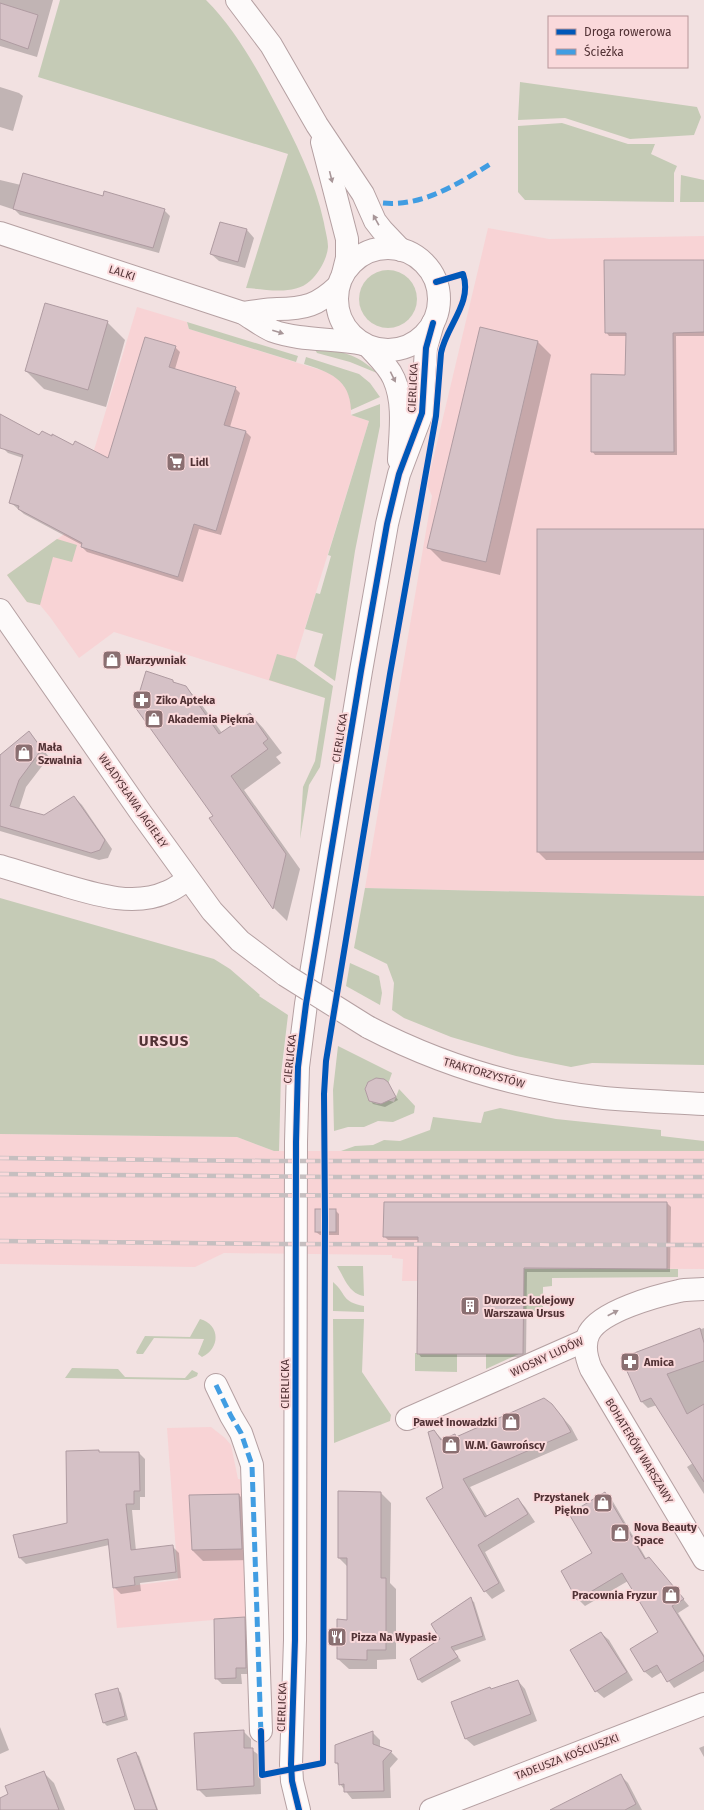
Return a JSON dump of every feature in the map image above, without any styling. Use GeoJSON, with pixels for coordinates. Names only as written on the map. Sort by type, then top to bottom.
{"type":"FeatureCollection","features":[{"type":"Feature","properties":{"kind":"street"},"geometry":{"type":"LineString","coordinates":[[237,0],[271,45],[318,125],[363,194],[375,220],[382,230],[401,250]]}},
{"type":"Feature","properties":{"kind":"street"},"geometry":{"type":"LineString","coordinates":[[318,125],[348,239],[348,258],[341,280],[337,304],[342,322],[349,333],[366,345],[387,350],[405,347],[422,338],[433,324],[438,312],[438,288],[434,276],[418,257],[401,250],[382,248],[365,253],[350,264],[341,280]]}},
{"type":"Feature","properties":{"kind":"street","name":"LALKI"},"geometry":{"type":"LineString","coordinates":[[0,233],[244,313],[273,330],[288,334],[366,345]]}},
{"type":"Feature","properties":{"kind":"street","name":"LALKI"},"geometry":{"type":"LineString","coordinates":[[244,313],[277,309],[298,309],[315,304],[329,295],[341,280]]}},
{"type":"Feature","properties":{"kind":"street","name":"CIERLICKA"},"geometry":{"type":"LineString","coordinates":[[299,1810],[292,1781],[291,1764],[295,1640],[296,1150],[298,1067],[306,1004],[387,524],[399,474],[422,413],[426,348],[433,324]]}},
{"type":"Feature","properties":{"kind":"street","name":"CIERLICKA"},"geometry":{"type":"LineString","coordinates":[[366,345],[390,372],[398,389],[400,412],[399,474]]}},
{"type":"Feature","properties":{"kind":"street","name":"WŁADYSŁAWA JAGIEŁŁY"},"geometry":{"type":"LineString","coordinates":[[0,610],[188,879],[230,931],[251,950],[285,975]]}},
{"type":"Feature","properties":{"kind":"street"},"geometry":{"type":"LineString","coordinates":[[0,866],[83,891],[118,898],[137,899],[154,896],[167,892],[188,879]]}},
{"type":"Feature","properties":{"kind":"street","name":"TRAKTORZYSTÓW"},"geometry":{"type":"LineString","coordinates":[[285,975],[346,1015],[368,1027],[432,1057],[485,1075],[544,1089],[603,1098],[704,1104]]}},
{"type":"Feature","properties":{"kind":"street","name":"WIOSNY LUDÓW"},"geometry":{"type":"LineString","coordinates":[[407,1419],[586,1340],[593,1328],[601,1320],[613,1313],[681,1290],[704,1289]]}},
{"type":"Feature","properties":{"kind":"street","name":"BOHATERÓW WARSZAWY"},"geometry":{"type":"LineString","coordinates":[[586,1340],[586,1358],[590,1369],[704,1559]]}},
{"type":"Feature","properties":{"kind":"street"},"geometry":{"type":"LineString","coordinates":[[216,1385],[241,1433],[252,1465],[261,1731]]}},
{"type":"Feature","properties":{"kind":"street","name":"TADEUSZA KOŚCIUSZKI"},"geometry":{"type":"LineString","coordinates":[[430,1810],[704,1704]]}},
{"type":"Feature","properties":{"kind":"shaded area"},"geometry":{"type":"Polygon","coordinates":[[[488,228],[549,239],[704,236],[704,896],[365,888],[432,496],[427,485],[488,228]]]}},
{"type":"Feature","properties":{"kind":"shaded area"},"geometry":{"type":"Polygon","coordinates":[[[137,307],[187,322],[189,329],[327,372],[338,379],[348,391],[351,403],[351,415],[369,421],[287,686],[114,632],[79,658],[40,605],[27,602],[7,575],[70,530],[137,307]]]}},
{"type":"Feature","properties":{"kind":"shaded area"},"geometry":{"type":"Polygon","coordinates":[[[0,1134],[237,1137],[274,1151],[704,1151],[704,1269],[522,1268],[423,1281],[402,1281],[403,1259],[392,1258],[392,1255],[224,1253],[195,1267],[0,1264],[0,1134]]]}},
{"type":"Feature","properties":{"kind":"shaded area"},"geometry":{"type":"Polygon","coordinates":[[[211,1427],[231,1445],[238,1479],[246,1480],[249,1617],[117,1628],[113,1588],[178,1580],[167,1428],[211,1427]]]}},
{"type":"Feature","properties":{"kind":"green space"},"geometry":{"type":"Polygon","coordinates":[[[60,0],[206,0],[217,11],[236,36],[268,89],[297,146],[310,176],[320,207],[328,247],[322,266],[310,281],[296,289],[288,290],[246,288],[288,154],[38,77],[60,0]]]}},
{"type":"Feature","properties":{"kind":"green space"},"geometry":{"type":"Polygon","coordinates":[[[520,82],[697,107],[701,117],[694,135],[630,139],[565,118],[518,120],[520,82]]]}},
{"type":"Feature","properties":{"kind":"green space"},"geometry":{"type":"Polygon","coordinates":[[[562,123],[628,144],[655,144],[651,154],[677,166],[674,173],[674,202],[525,200],[518,192],[518,126],[562,123]]]}},
{"type":"Feature","properties":{"kind":"green space"},"geometry":{"type":"Polygon","coordinates":[[[681,175],[704,180],[704,202],[680,202],[681,175]]]}},
{"type":"Feature","properties":{"kind":"green space"},"geometry":{"type":"Polygon","coordinates":[[[388,270],[399,272],[412,283],[415,288],[417,299],[415,310],[404,323],[399,326],[388,328],[377,326],[364,315],[361,310],[359,299],[361,288],[372,275],[377,272],[388,270]]]}},
{"type":"Feature","properties":{"kind":"green space"},"geometry":{"type":"Polygon","coordinates":[[[187,322],[298,356],[296,362],[189,329],[187,322]]]}},
{"type":"Feature","properties":{"kind":"green space"},"geometry":{"type":"Polygon","coordinates":[[[314,348],[348,354],[362,361],[377,373],[350,362],[317,353],[314,348]]]}},
{"type":"Feature","properties":{"kind":"green space"},"geometry":{"type":"Polygon","coordinates":[[[306,357],[359,374],[370,383],[380,397],[351,410],[350,399],[342,384],[330,374],[304,364],[306,357]]]}},
{"type":"Feature","properties":{"kind":"green space"},"geometry":{"type":"Polygon","coordinates":[[[380,404],[380,426],[355,551],[335,681],[314,666],[323,634],[305,629],[316,593],[320,594],[331,556],[328,555],[369,421],[351,415],[380,404]]]}},
{"type":"Feature","properties":{"kind":"green space"},"geometry":{"type":"Polygon","coordinates":[[[57,539],[77,545],[72,562],[53,557],[40,605],[27,602],[7,575],[57,539]]]}},
{"type":"Feature","properties":{"kind":"green space"},"geometry":{"type":"Polygon","coordinates":[[[277,654],[295,659],[333,686],[320,767],[309,785],[300,839],[303,787],[315,761],[325,698],[269,680],[277,654]]]}},
{"type":"Feature","properties":{"kind":"green space"},"geometry":{"type":"Polygon","coordinates":[[[365,888],[704,896],[704,1065],[592,1063],[571,1067],[516,1056],[451,1037],[404,1018],[392,1010],[394,983],[387,964],[354,948],[365,888]]]}},
{"type":"Feature","properties":{"kind":"green space"},"geometry":{"type":"Polygon","coordinates":[[[0,898],[214,959],[230,969],[260,995],[259,996],[288,1015],[281,1074],[279,1151],[274,1151],[237,1137],[0,1134],[0,898]]]}},
{"type":"Feature","properties":{"kind":"green space"},"geometry":{"type":"Polygon","coordinates":[[[350,963],[379,976],[382,993],[380,1005],[346,986],[350,963]]]}},
{"type":"Feature","properties":{"kind":"green space"},"geometry":{"type":"Polygon","coordinates":[[[338,1046],[392,1073],[388,1084],[378,1078],[369,1082],[365,1089],[369,1101],[377,1104],[387,1100],[394,1102],[399,1089],[415,1106],[414,1113],[393,1122],[378,1121],[364,1127],[348,1127],[334,1131],[333,1090],[338,1046]]]}},
{"type":"Feature","properties":{"kind":"green space"},"geometry":{"type":"Polygon","coordinates":[[[500,1108],[556,1119],[661,1130],[661,1136],[704,1141],[704,1151],[341,1151],[355,1146],[373,1145],[384,1140],[400,1141],[430,1130],[433,1117],[481,1123],[484,1112],[500,1108]]]}},
{"type":"Feature","properties":{"kind":"green space"},"geometry":{"type":"Polygon","coordinates":[[[337,1266],[363,1266],[364,1296],[359,1295],[351,1289],[337,1266]]]}},
{"type":"Feature","properties":{"kind":"green space"},"geometry":{"type":"Polygon","coordinates":[[[524,1269],[678,1269],[678,1277],[552,1278],[552,1286],[543,1287],[543,1311],[524,1311],[524,1269]]]}},
{"type":"Feature","properties":{"kind":"green space"},"geometry":{"type":"Polygon","coordinates":[[[333,1282],[348,1300],[364,1306],[364,1312],[333,1311],[333,1282]]]}},
{"type":"Feature","properties":{"kind":"green space"},"geometry":{"type":"Polygon","coordinates":[[[200,1319],[212,1326],[216,1337],[212,1349],[202,1357],[198,1354],[204,1339],[154,1338],[143,1354],[137,1354],[136,1352],[145,1336],[190,1337],[200,1319]]]}},
{"type":"Feature","properties":{"kind":"green space"},"geometry":{"type":"Polygon","coordinates":[[[333,1319],[364,1319],[362,1372],[391,1415],[390,1421],[334,1443],[333,1319]]]}},
{"type":"Feature","properties":{"kind":"green space"},"geometry":{"type":"Polygon","coordinates":[[[415,1353],[457,1353],[457,1372],[415,1371],[415,1353]]]}},
{"type":"Feature","properties":{"kind":"green space"},"geometry":{"type":"Polygon","coordinates":[[[486,1353],[521,1353],[486,1369],[486,1353]]]}},
{"type":"Feature","properties":{"kind":"green space"},"geometry":{"type":"Polygon","coordinates":[[[72,1368],[118,1369],[125,1377],[185,1378],[192,1370],[198,1373],[197,1376],[188,1380],[65,1378],[72,1368]]]}},
{"type":"Feature","properties":{"kind":"building"},"geometry":{"type":"Polygon","coordinates":[[[0,3],[38,15],[28,49],[0,39],[0,3]]]}},
{"type":"Feature","properties":{"kind":"building"},"geometry":{"type":"Polygon","coordinates":[[[23,173],[103,196],[104,191],[165,209],[153,248],[13,209],[23,173]]]}},
{"type":"Feature","properties":{"kind":"building"},"geometry":{"type":"Polygon","coordinates":[[[220,222],[247,229],[238,262],[210,254],[220,222]]]}},
{"type":"Feature","properties":{"kind":"building"},"geometry":{"type":"Polygon","coordinates":[[[604,260],[704,260],[704,332],[673,333],[674,452],[591,452],[591,374],[625,375],[626,333],[605,333],[604,260]]]}},
{"type":"Feature","properties":{"kind":"building"},"geometry":{"type":"Polygon","coordinates":[[[45,303],[108,321],[88,390],[25,371],[45,303]]]}},
{"type":"Feature","properties":{"kind":"building"},"geometry":{"type":"Polygon","coordinates":[[[480,327],[538,341],[486,562],[427,548],[480,327]]]}},
{"type":"Feature","properties":{"kind":"building"},"geometry":{"type":"Polygon","coordinates":[[[145,337],[176,346],[169,367],[236,387],[224,425],[246,431],[216,531],[194,524],[178,577],[81,547],[82,543],[18,509],[19,506],[9,503],[23,455],[0,448],[0,414],[39,435],[42,431],[52,436],[52,434],[73,445],[75,441],[108,458],[145,337]]]}},
{"type":"Feature","properties":{"kind":"building"},"geometry":{"type":"Polygon","coordinates":[[[537,529],[704,529],[704,852],[537,852],[537,529]]]}},
{"type":"Feature","properties":{"kind":"building"},"geometry":{"type":"Polygon","coordinates":[[[146,671],[186,686],[219,734],[250,713],[268,739],[263,743],[268,749],[231,776],[286,854],[273,909],[209,818],[213,816],[135,707],[146,671]]]}},
{"type":"Feature","properties":{"kind":"building"},"geometry":{"type":"Polygon","coordinates":[[[29,731],[42,749],[19,780],[10,806],[44,815],[74,796],[105,840],[100,850],[91,853],[0,826],[0,755],[29,731]]]}},
{"type":"Feature","properties":{"kind":"building"},"geometry":{"type":"Polygon","coordinates":[[[376,1078],[384,1079],[388,1082],[396,1097],[381,1104],[369,1101],[365,1089],[368,1082],[376,1078]]]}},
{"type":"Feature","properties":{"kind":"building"},"geometry":{"type":"Polygon","coordinates":[[[384,1202],[667,1202],[667,1269],[524,1268],[523,1354],[417,1354],[418,1237],[383,1237],[384,1202]]]}},
{"type":"Feature","properties":{"kind":"building"},"geometry":{"type":"Polygon","coordinates":[[[315,1209],[336,1209],[336,1232],[315,1232],[315,1209]]]}},
{"type":"Feature","properties":{"kind":"building"},"geometry":{"type":"Polygon","coordinates":[[[700,1328],[704,1343],[704,1361],[667,1374],[687,1414],[704,1404],[704,1482],[651,1398],[641,1402],[621,1358],[700,1328]]]}},
{"type":"Feature","properties":{"kind":"building"},"geometry":{"type":"Polygon","coordinates":[[[544,1398],[552,1404],[563,1418],[571,1432],[463,1479],[485,1517],[518,1498],[528,1514],[478,1545],[499,1583],[484,1592],[426,1498],[443,1488],[428,1432],[434,1430],[441,1440],[455,1434],[456,1437],[544,1398]]]}},
{"type":"Feature","properties":{"kind":"building"},"geometry":{"type":"Polygon","coordinates":[[[99,1450],[99,1452],[139,1452],[140,1491],[134,1491],[134,1504],[126,1504],[131,1550],[173,1545],[176,1572],[134,1577],[135,1585],[113,1588],[108,1539],[19,1558],[13,1535],[67,1523],[66,1451],[99,1450]]]}},
{"type":"Feature","properties":{"kind":"building"},"geometry":{"type":"Polygon","coordinates":[[[338,1491],[381,1492],[381,1578],[386,1578],[386,1650],[367,1650],[367,1660],[337,1659],[337,1619],[347,1620],[347,1558],[338,1558],[338,1491]]]}},
{"type":"Feature","properties":{"kind":"building"},"geometry":{"type":"Polygon","coordinates":[[[605,1492],[645,1559],[649,1557],[684,1599],[672,1606],[704,1657],[704,1661],[667,1682],[657,1665],[644,1672],[630,1649],[658,1632],[622,1573],[577,1600],[561,1571],[592,1553],[569,1514],[605,1492]]]}},
{"type":"Feature","properties":{"kind":"building"},"geometry":{"type":"Polygon","coordinates":[[[239,1494],[242,1549],[192,1550],[189,1495],[239,1494]]]}},
{"type":"Feature","properties":{"kind":"building"},"geometry":{"type":"Polygon","coordinates":[[[471,1597],[483,1636],[451,1647],[458,1657],[418,1680],[410,1659],[440,1639],[431,1624],[471,1597]]]}},
{"type":"Feature","properties":{"kind":"building"},"geometry":{"type":"Polygon","coordinates":[[[245,1617],[246,1668],[236,1668],[236,1678],[215,1679],[214,1619],[245,1617]]]}},
{"type":"Feature","properties":{"kind":"building"},"geometry":{"type":"Polygon","coordinates":[[[601,1632],[627,1672],[595,1692],[570,1650],[601,1632]]]}},
{"type":"Feature","properties":{"kind":"building"},"geometry":{"type":"Polygon","coordinates":[[[518,1680],[531,1714],[465,1739],[451,1702],[490,1687],[491,1689],[518,1680]]]}},
{"type":"Feature","properties":{"kind":"building"},"geometry":{"type":"Polygon","coordinates":[[[118,1688],[125,1716],[103,1723],[95,1694],[118,1688]]]}},
{"type":"Feature","properties":{"kind":"building"},"geometry":{"type":"Polygon","coordinates":[[[244,1730],[244,1748],[253,1748],[254,1786],[197,1790],[194,1733],[244,1730]]]}},
{"type":"Feature","properties":{"kind":"building"},"geometry":{"type":"Polygon","coordinates":[[[373,1731],[373,1744],[392,1751],[383,1761],[384,1791],[344,1792],[344,1784],[339,1785],[338,1763],[335,1763],[335,1745],[373,1731]]]}},
{"type":"Feature","properties":{"kind":"building"},"geometry":{"type":"Polygon","coordinates":[[[136,1752],[157,1810],[135,1810],[117,1759],[136,1752]]]}},
{"type":"Feature","properties":{"kind":"building"},"geometry":{"type":"Polygon","coordinates":[[[44,1771],[59,1810],[0,1810],[0,1798],[8,1794],[5,1786],[44,1771]]]}},
{"type":"Feature","properties":{"kind":"building"},"geometry":{"type":"Polygon","coordinates":[[[621,1774],[636,1804],[625,1810],[550,1810],[621,1774]]]}},
{"type":"Feature","properties":{"kind":"railway"},"geometry":{"type":"LineString","coordinates":[[0,1158],[267,1161],[704,1161]]}},
{"type":"Feature","properties":{"kind":"railway"},"geometry":{"type":"LineString","coordinates":[[0,1174],[336,1177],[704,1177]]}},
{"type":"Feature","properties":{"kind":"railway"},"geometry":{"type":"LineString","coordinates":[[0,1195],[704,1196]]}},
{"type":"Feature","properties":{"kind":"railway"},"geometry":{"type":"LineString","coordinates":[[0,1241],[274,1244],[704,1245]]}},
{"type":"Feature","properties":{"kind":"marked path"},"geometry":{"type":"LineString","coordinates":[[383,203],[412,201],[440,192],[454,186],[492,163]]}},
{"type":"Feature","properties":{"kind":"marked path"},"geometry":{"type":"LineString","coordinates":[[216,1385],[241,1433],[252,1465],[261,1735]]}},
{"type":"Feature","properties":{"kind":"cycle path"},"geometry":{"type":"LineString","coordinates":[[261,1731],[262,1775],[323,1763],[324,1094],[326,1061],[390,674],[436,416],[441,353],[448,333],[462,305],[464,295],[465,285],[463,274],[436,282]]}},
{"type":"Feature","properties":{"kind":"cycle path"},"geometry":{"type":"LineString","coordinates":[[299,1810],[292,1781],[291,1764],[295,1640],[296,1142],[298,1067],[306,1004],[387,524],[399,474],[422,413],[426,348],[433,323]]}},
{"type":"Feature","properties":{"kind":"place","name":"Lidl"},"geometry":{"type":"Point","coordinates":[176,462]}},
{"type":"Feature","properties":{"kind":"place","name":"Warzywniak"},"geometry":{"type":"Point","coordinates":[112,660]}},
{"type":"Feature","properties":{"kind":"place","name":"Ziko Apteka"},"geometry":{"type":"Point","coordinates":[142,700]}},
{"type":"Feature","properties":{"kind":"place","name":"Akademia Piękna"},"geometry":{"type":"Point","coordinates":[154,719]}},
{"type":"Feature","properties":{"kind":"place","name":"Mała Szwalnia"},"geometry":{"type":"Point","coordinates":[24,753]}},
{"type":"Feature","properties":{"kind":"place","name":"Dworzec kolejowy Warszawa Ursus"},"geometry":{"type":"Point","coordinates":[470,1306]}},
{"type":"Feature","properties":{"kind":"place","name":"Amica"},"geometry":{"type":"Point","coordinates":[630,1362]}},
{"type":"Feature","properties":{"kind":"place","name":"Paweł Inowadzki"},"geometry":{"type":"Point","coordinates":[511,1422]}},
{"type":"Feature","properties":{"kind":"place","name":"W.M. Gawrońscy"},"geometry":{"type":"Point","coordinates":[451,1445]}},
{"type":"Feature","properties":{"kind":"place","name":"Przystanek Piękno"},"geometry":{"type":"Point","coordinates":[603,1503]}},
{"type":"Feature","properties":{"kind":"place","name":"Nova Beauty Space"},"geometry":{"type":"Point","coordinates":[620,1533]}},
{"type":"Feature","properties":{"kind":"place","name":"Pracownia Fryzur"},"geometry":{"type":"Point","coordinates":[671,1595]}},
{"type":"Feature","properties":{"kind":"place","name":"Pizza Na Wypasie"},"geometry":{"type":"Point","coordinates":[337,1637]}},
{"type":"Feature","properties":{"kind":"district","name":"URSUS"},"geometry":{"type":"Point","coordinates":[164,1041]}}]}
